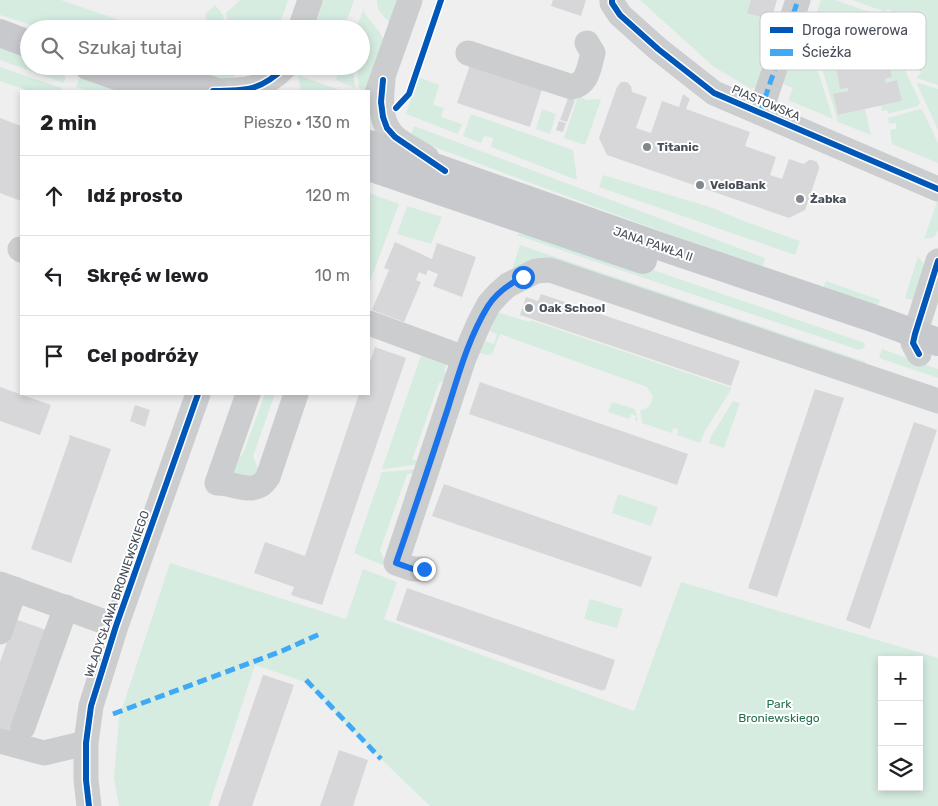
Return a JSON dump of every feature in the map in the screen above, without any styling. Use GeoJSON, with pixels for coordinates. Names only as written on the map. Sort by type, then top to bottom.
{"type":"FeatureCollection","features":[{"type":"Feature","properties":{"kind":"main road"},"geometry":{"type":"LineString","coordinates":[[0,21],[20,27]]}},
{"type":"Feature","properties":{"kind":"main road"},"geometry":{"type":"LineString","coordinates":[[0,33],[20,41]]}},
{"type":"Feature","properties":{"kind":"main road"},"geometry":{"type":"LineString","coordinates":[[114,75],[156,90]]}},
{"type":"Feature","properties":{"kind":"main road"},"geometry":{"type":"LineString","coordinates":[[167,75],[211,90]]}},
{"type":"Feature","properties":{"kind":"main road","name":"JANA PAWŁA II"},"geometry":{"type":"LineString","coordinates":[[370,144],[885,323],[927,348]]}},
{"type":"Feature","properties":{"kind":"main road","name":"JANA PAWŁA II"},"geometry":{"type":"LineString","coordinates":[[370,167],[927,348]]}},
{"type":"Feature","properties":{"kind":"street"},"geometry":{"type":"LineString","coordinates":[[303,20],[310,0]]}},
{"type":"Feature","properties":{"kind":"street"},"geometry":{"type":"LineString","coordinates":[[370,112],[383,80],[410,0]]}},
{"type":"Feature","properties":{"kind":"street","name":"PIASTOWSKA"},"geometry":{"type":"LineString","coordinates":[[612,0],[620,15],[658,49],[714,93],[938,189]]}},
{"type":"Feature","properties":{"kind":"street","name":"PIASTOWSKA"},"geometry":{"type":"LineString","coordinates":[[794,12],[798,0]]}},
{"type":"Feature","properties":{"kind":"street"},"geometry":{"type":"LineString","coordinates":[[468,52],[572,87],[578,86],[586,77],[594,53],[587,43]]}},
{"type":"Feature","properties":{"kind":"street","name":"PIASTOWSKA"},"geometry":{"type":"LineString","coordinates":[[760,113],[774,70]]}},
{"type":"Feature","properties":{"kind":"street"},"geometry":{"type":"LineString","coordinates":[[245,90],[268,82],[278,75]]}},
{"type":"Feature","properties":{"kind":"street"},"geometry":{"type":"LineString","coordinates":[[279,90],[283,75]]}},
{"type":"Feature","properties":{"kind":"street"},"geometry":{"type":"LineString","coordinates":[[383,80],[382,117],[388,128],[395,137],[445,171]]}},
{"type":"Feature","properties":{"kind":"street"},"geometry":{"type":"LineString","coordinates":[[927,348],[938,261]]}},
{"type":"Feature","properties":{"kind":"street"},"geometry":{"type":"LineString","coordinates":[[424,569],[413,569],[396,563],[464,358],[478,324],[489,304],[508,285],[536,271],[550,270],[938,401]]}},
{"type":"Feature","properties":{"kind":"street"},"geometry":{"type":"LineString","coordinates":[[370,323],[464,358]]}},
{"type":"Feature","properties":{"kind":"street","name":"WŁADYSŁAWA BRONIEWSKIEGO"},"geometry":{"type":"LineString","coordinates":[[90,806],[86,780],[86,742],[91,706],[116,626],[198,395]]}},
{"type":"Feature","properties":{"kind":"street"},"geometry":{"type":"LineString","coordinates":[[248,395],[217,484],[226,483],[251,489],[265,483],[296,395]]}},
{"type":"Feature","properties":{"kind":"street"},"geometry":{"type":"LineString","coordinates":[[0,632],[7,587],[116,626]]}},
{"type":"Feature","properties":{"kind":"street"},"geometry":{"type":"LineString","coordinates":[[23,727],[66,607]]}},
{"type":"Feature","properties":{"kind":"street"},"geometry":{"type":"LineString","coordinates":[[0,741],[44,753],[86,742]]}},
{"type":"Feature","properties":{"kind":"green space"},"geometry":{"type":"Polygon","coordinates":[[[0,0],[61,0],[119,20],[20,21],[0,15],[0,0]]]}},
{"type":"Feature","properties":{"kind":"green space"},"geometry":{"type":"Polygon","coordinates":[[[240,0],[288,0],[281,20],[227,20],[226,13],[240,0]]]}},
{"type":"Feature","properties":{"kind":"green space"},"geometry":{"type":"Polygon","coordinates":[[[318,0],[354,0],[347,20],[311,20],[318,0]]]}},
{"type":"Feature","properties":{"kind":"green space"},"geometry":{"type":"Polygon","coordinates":[[[377,0],[401,0],[390,23],[379,10],[377,0]]]}},
{"type":"Feature","properties":{"kind":"green space"},"geometry":{"type":"Polygon","coordinates":[[[640,0],[751,0],[748,13],[760,17],[760,70],[762,70],[756,87],[751,89],[714,67],[640,0]]]}},
{"type":"Feature","properties":{"kind":"green space"},"geometry":{"type":"Polygon","coordinates":[[[821,0],[835,0],[870,12],[817,12],[821,0]]]}},
{"type":"Feature","properties":{"kind":"green space"},"geometry":{"type":"Polygon","coordinates":[[[852,0],[938,0],[938,85],[917,78],[921,74],[919,70],[926,70],[926,12],[892,12],[887,9],[886,12],[852,0]]]}},
{"type":"Feature","properties":{"kind":"green space"},"geometry":{"type":"Polygon","coordinates":[[[215,5],[223,15],[224,20],[206,20],[205,14],[215,5]]]}},
{"type":"Feature","properties":{"kind":"green space"},"geometry":{"type":"Polygon","coordinates":[[[364,8],[364,13],[370,20],[359,20],[364,8]]]}},
{"type":"Feature","properties":{"kind":"green space"},"geometry":{"type":"Polygon","coordinates":[[[370,20],[383,39],[367,85],[364,90],[359,89],[358,75],[370,75],[370,20]]]}},
{"type":"Feature","properties":{"kind":"green space"},"geometry":{"type":"Polygon","coordinates":[[[0,45],[20,52],[20,67],[0,60],[0,45]]]}},
{"type":"Feature","properties":{"kind":"green space"},"geometry":{"type":"Polygon","coordinates":[[[0,67],[62,88],[60,90],[27,90],[0,81],[0,67]]]}},
{"type":"Feature","properties":{"kind":"green space"},"geometry":{"type":"Polygon","coordinates":[[[786,70],[818,70],[833,119],[788,100],[793,88],[783,84],[786,70]]]}},
{"type":"Feature","properties":{"kind":"green space"},"geometry":{"type":"Polygon","coordinates":[[[822,70],[836,70],[840,89],[848,88],[848,91],[833,95],[838,115],[865,109],[871,135],[838,122],[822,70]]]}},
{"type":"Feature","properties":{"kind":"green space"},"geometry":{"type":"Polygon","coordinates":[[[890,70],[905,70],[920,102],[918,106],[888,114],[887,110],[882,111],[881,106],[902,101],[897,80],[886,83],[885,79],[892,77],[890,70]]]}},
{"type":"Feature","properties":{"kind":"green space"},"geometry":{"type":"Polygon","coordinates":[[[42,75],[64,75],[64,83],[42,75]]]}},
{"type":"Feature","properties":{"kind":"green space"},"geometry":{"type":"Polygon","coordinates":[[[87,75],[131,90],[86,90],[76,87],[80,77],[87,75]]]}},
{"type":"Feature","properties":{"kind":"green space"},"geometry":{"type":"Polygon","coordinates":[[[202,75],[235,75],[232,83],[202,75]]]}},
{"type":"Feature","properties":{"kind":"green space"},"geometry":{"type":"Polygon","coordinates":[[[298,75],[339,90],[301,90],[298,75]]]}},
{"type":"Feature","properties":{"kind":"green space"},"geometry":{"type":"Polygon","coordinates":[[[337,75],[354,75],[355,88],[336,80],[337,75]]]}},
{"type":"Feature","properties":{"kind":"green space"},"geometry":{"type":"Polygon","coordinates":[[[418,77],[439,85],[433,105],[444,108],[441,117],[462,124],[458,134],[406,114],[418,77]]]}},
{"type":"Feature","properties":{"kind":"green space"},"geometry":{"type":"Polygon","coordinates":[[[917,84],[938,89],[938,130],[917,84]]]}},
{"type":"Feature","properties":{"kind":"green space"},"geometry":{"type":"Polygon","coordinates":[[[578,96],[587,100],[601,100],[585,145],[564,138],[578,96]]]}},
{"type":"Feature","properties":{"kind":"green space"},"geometry":{"type":"Polygon","coordinates":[[[542,109],[556,114],[550,134],[536,129],[542,109]]]}},
{"type":"Feature","properties":{"kind":"green space"},"geometry":{"type":"Polygon","coordinates":[[[920,109],[923,111],[938,143],[938,163],[892,144],[890,130],[896,129],[896,123],[889,124],[888,118],[920,109]]]}},
{"type":"Feature","properties":{"kind":"green space"},"geometry":{"type":"Polygon","coordinates":[[[471,114],[573,150],[577,180],[491,147],[493,138],[484,136],[481,143],[463,136],[471,114]]]}},
{"type":"Feature","properties":{"kind":"green space"},"geometry":{"type":"Polygon","coordinates":[[[414,126],[765,258],[762,269],[421,142],[410,137],[414,126]]]}},
{"type":"Feature","properties":{"kind":"green space"},"geometry":{"type":"Polygon","coordinates":[[[603,175],[710,207],[800,241],[795,255],[599,187],[603,175]]]}},
{"type":"Feature","properties":{"kind":"green space"},"geometry":{"type":"Polygon","coordinates":[[[370,193],[399,204],[370,281],[370,193]]]}},
{"type":"Feature","properties":{"kind":"green space"},"geometry":{"type":"Polygon","coordinates":[[[938,199],[938,231],[934,237],[924,239],[938,199]]]}},
{"type":"Feature","properties":{"kind":"green space"},"geometry":{"type":"Polygon","coordinates":[[[407,206],[442,217],[431,244],[397,234],[407,206]]]}},
{"type":"Feature","properties":{"kind":"green space"},"geometry":{"type":"Polygon","coordinates":[[[528,229],[589,248],[865,343],[864,348],[859,350],[516,235],[528,229]]]}},
{"type":"Feature","properties":{"kind":"green space"},"geometry":{"type":"Polygon","coordinates":[[[520,245],[866,362],[864,367],[512,270],[520,245]]]}},
{"type":"Feature","properties":{"kind":"green space"},"geometry":{"type":"Polygon","coordinates":[[[918,256],[926,267],[914,300],[905,298],[918,256]]]}},
{"type":"Feature","properties":{"kind":"green space"},"geometry":{"type":"Polygon","coordinates":[[[826,281],[880,300],[876,313],[822,291],[826,281]]]}},
{"type":"Feature","properties":{"kind":"green space"},"geometry":{"type":"Polygon","coordinates":[[[497,312],[529,322],[530,320],[732,388],[705,431],[700,443],[677,435],[678,429],[673,428],[672,433],[642,423],[640,410],[648,406],[653,397],[647,387],[500,334],[492,354],[480,353],[485,341],[494,344],[497,334],[489,331],[497,312]]]}},
{"type":"Feature","properties":{"kind":"green space"},"geometry":{"type":"Polygon","coordinates":[[[882,349],[938,369],[938,378],[879,358],[882,349]]]}},
{"type":"Feature","properties":{"kind":"green space"},"geometry":{"type":"Polygon","coordinates":[[[423,356],[446,365],[444,372],[454,376],[439,383],[412,460],[424,460],[423,464],[382,469],[420,358],[423,356]]]}},
{"type":"Feature","properties":{"kind":"green space"},"geometry":{"type":"Polygon","coordinates":[[[265,395],[275,395],[253,456],[261,477],[245,483],[227,468],[243,454],[265,395]]]}},
{"type":"Feature","properties":{"kind":"green space"},"geometry":{"type":"Polygon","coordinates":[[[733,401],[740,403],[724,448],[709,443],[712,435],[733,401]]]}},
{"type":"Feature","properties":{"kind":"green space"},"geometry":{"type":"Polygon","coordinates":[[[612,402],[635,409],[638,421],[635,420],[636,416],[631,414],[629,419],[608,412],[612,402]]]}},
{"type":"Feature","properties":{"kind":"green space"},"geometry":{"type":"Polygon","coordinates":[[[421,469],[420,473],[407,474],[380,550],[387,567],[354,553],[382,472],[421,469]]]}},
{"type":"Feature","properties":{"kind":"green space"},"geometry":{"type":"Polygon","coordinates":[[[618,494],[658,507],[651,526],[612,513],[618,494]]]}},
{"type":"Feature","properties":{"kind":"green space","name":"Park Broniewskiego"},"geometry":{"type":"Polygon","coordinates":[[[170,563],[346,619],[363,569],[397,582],[384,619],[634,711],[681,582],[938,658],[938,806],[430,806],[305,682],[255,665],[209,806],[119,806],[114,778],[119,718],[170,563]]]}},
{"type":"Feature","properties":{"kind":"green space"},"geometry":{"type":"Polygon","coordinates":[[[590,599],[623,609],[617,628],[584,619],[590,599]]]}},
{"type":"Feature","properties":{"kind":"building"},"geometry":{"type":"Polygon","coordinates":[[[553,0],[586,0],[581,16],[551,6],[553,0]]]}},
{"type":"Feature","properties":{"kind":"building"},"geometry":{"type":"Polygon","coordinates":[[[751,0],[777,0],[773,12],[760,12],[760,17],[747,13],[751,0]]]}},
{"type":"Feature","properties":{"kind":"building"},"geometry":{"type":"Polygon","coordinates":[[[471,62],[543,86],[530,127],[457,103],[471,62]]]}},
{"type":"Feature","properties":{"kind":"building"},"geometry":{"type":"Polygon","coordinates":[[[836,70],[891,70],[892,77],[885,79],[886,83],[897,80],[902,101],[838,115],[833,94],[848,91],[848,88],[840,89],[836,70]]]}},
{"type":"Feature","properties":{"kind":"building","name":"Titanic"},"geometry":{"type":"Polygon","coordinates":[[[621,82],[627,82],[631,86],[632,92],[647,97],[636,128],[651,133],[662,101],[679,107],[683,94],[690,99],[686,109],[750,132],[745,146],[776,157],[770,175],[782,179],[789,159],[804,164],[809,160],[817,162],[819,169],[805,210],[789,218],[607,155],[599,138],[617,87],[621,82]]]}},
{"type":"Feature","properties":{"kind":"building"},"geometry":{"type":"Polygon","coordinates":[[[568,98],[575,100],[567,122],[560,120],[568,98]]]}},
{"type":"Feature","properties":{"kind":"building"},"geometry":{"type":"Polygon","coordinates":[[[0,118],[20,126],[20,201],[0,193],[0,118]]]}},
{"type":"Feature","properties":{"kind":"building"},"geometry":{"type":"Polygon","coordinates":[[[559,121],[566,123],[563,132],[556,130],[559,121]]]}},
{"type":"Feature","properties":{"kind":"building"},"geometry":{"type":"Polygon","coordinates":[[[395,242],[432,259],[437,243],[476,257],[462,297],[433,286],[438,274],[428,270],[426,275],[419,272],[416,280],[421,282],[404,322],[372,310],[389,270],[384,268],[395,242]]]}},
{"type":"Feature","properties":{"kind":"building"},"geometry":{"type":"Polygon","coordinates":[[[541,294],[740,361],[731,386],[520,315],[526,297],[538,301],[541,294]]]}},
{"type":"Feature","properties":{"kind":"building"},"geometry":{"type":"Polygon","coordinates":[[[375,347],[406,358],[322,605],[291,595],[294,587],[254,573],[265,542],[305,556],[359,395],[370,395],[370,362],[375,347]]]}},
{"type":"Feature","properties":{"kind":"building"},"geometry":{"type":"Polygon","coordinates":[[[480,382],[688,454],[677,485],[469,414],[480,382]]]}},
{"type":"Feature","properties":{"kind":"building"},"geometry":{"type":"Polygon","coordinates":[[[0,387],[51,405],[40,435],[0,421],[0,387]]]}},
{"type":"Feature","properties":{"kind":"building"},"geometry":{"type":"Polygon","coordinates":[[[815,389],[844,398],[777,597],[748,588],[815,389]]]}},
{"type":"Feature","properties":{"kind":"building"},"geometry":{"type":"Polygon","coordinates":[[[135,405],[150,410],[145,427],[130,421],[135,405]]]}},
{"type":"Feature","properties":{"kind":"building"},"geometry":{"type":"Polygon","coordinates":[[[914,422],[937,430],[870,629],[846,620],[914,422]]]}},
{"type":"Feature","properties":{"kind":"building"},"geometry":{"type":"Polygon","coordinates":[[[69,435],[111,449],[71,563],[31,549],[70,437],[69,435]]]}},
{"type":"Feature","properties":{"kind":"building"},"geometry":{"type":"Polygon","coordinates":[[[444,484],[652,557],[641,587],[432,516],[444,484]]]}},
{"type":"Feature","properties":{"kind":"building"},"geometry":{"type":"Polygon","coordinates":[[[407,588],[615,660],[605,690],[603,689],[603,691],[396,620],[407,588]]]}},
{"type":"Feature","properties":{"kind":"building"},"geometry":{"type":"Polygon","coordinates":[[[15,619],[46,630],[10,733],[0,729],[0,662],[15,619]]]}},
{"type":"Feature","properties":{"kind":"building"},"geometry":{"type":"Polygon","coordinates":[[[263,675],[294,685],[252,806],[218,806],[263,675]]]}},
{"type":"Feature","properties":{"kind":"building"},"geometry":{"type":"Polygon","coordinates":[[[339,750],[368,760],[353,806],[320,806],[339,750]]]}},
{"type":"Feature","properties":{"kind":"marked path"},"geometry":{"type":"LineString","coordinates":[[794,12],[798,0]]}},
{"type":"Feature","properties":{"kind":"marked path"},"geometry":{"type":"LineString","coordinates":[[760,113],[774,70]]}},
{"type":"Feature","properties":{"kind":"marked path"},"geometry":{"type":"LineString","coordinates":[[113,714],[282,651],[322,633]]}},
{"type":"Feature","properties":{"kind":"marked path"},"geometry":{"type":"LineString","coordinates":[[306,680],[381,759]]}},
{"type":"Feature","properties":{"kind":"cycle path"},"geometry":{"type":"LineString","coordinates":[[396,108],[409,94],[441,0]]}},
{"type":"Feature","properties":{"kind":"cycle path"},"geometry":{"type":"LineString","coordinates":[[612,0],[620,15],[658,49],[714,93],[938,189]]}},
{"type":"Feature","properties":{"kind":"cycle path"},"geometry":{"type":"LineString","coordinates":[[244,90],[261,85],[276,75]]}},
{"type":"Feature","properties":{"kind":"cycle path"},"geometry":{"type":"LineString","coordinates":[[383,80],[381,102],[387,128],[395,137],[445,171]]}},
{"type":"Feature","properties":{"kind":"cycle path"},"geometry":{"type":"LineString","coordinates":[[919,354],[913,343],[938,261]]}},
{"type":"Feature","properties":{"kind":"cycle path"},"geometry":{"type":"LineString","coordinates":[[89,806],[86,780],[86,743],[91,706],[116,626],[198,395]]}},
{"type":"Feature","properties":{"kind":"place","name":"Titanic"},"geometry":{"type":"Point","coordinates":[647,147]}},
{"type":"Feature","properties":{"kind":"place","name":"VeloBank"},"geometry":{"type":"Point","coordinates":[700,185]}},
{"type":"Feature","properties":{"kind":"place","name":"Żabka"},"geometry":{"type":"Point","coordinates":[800,199]}},
{"type":"Feature","properties":{"kind":"place","name":"Oak School"},"geometry":{"type":"Point","coordinates":[529,308]}},
{"type":"Feature","properties":{"kind":"route"},"geometry":{"type":"LineString","coordinates":[[424,569],[413,569],[396,563],[464,358],[478,324],[489,304],[508,285],[523,277]]}}]}
